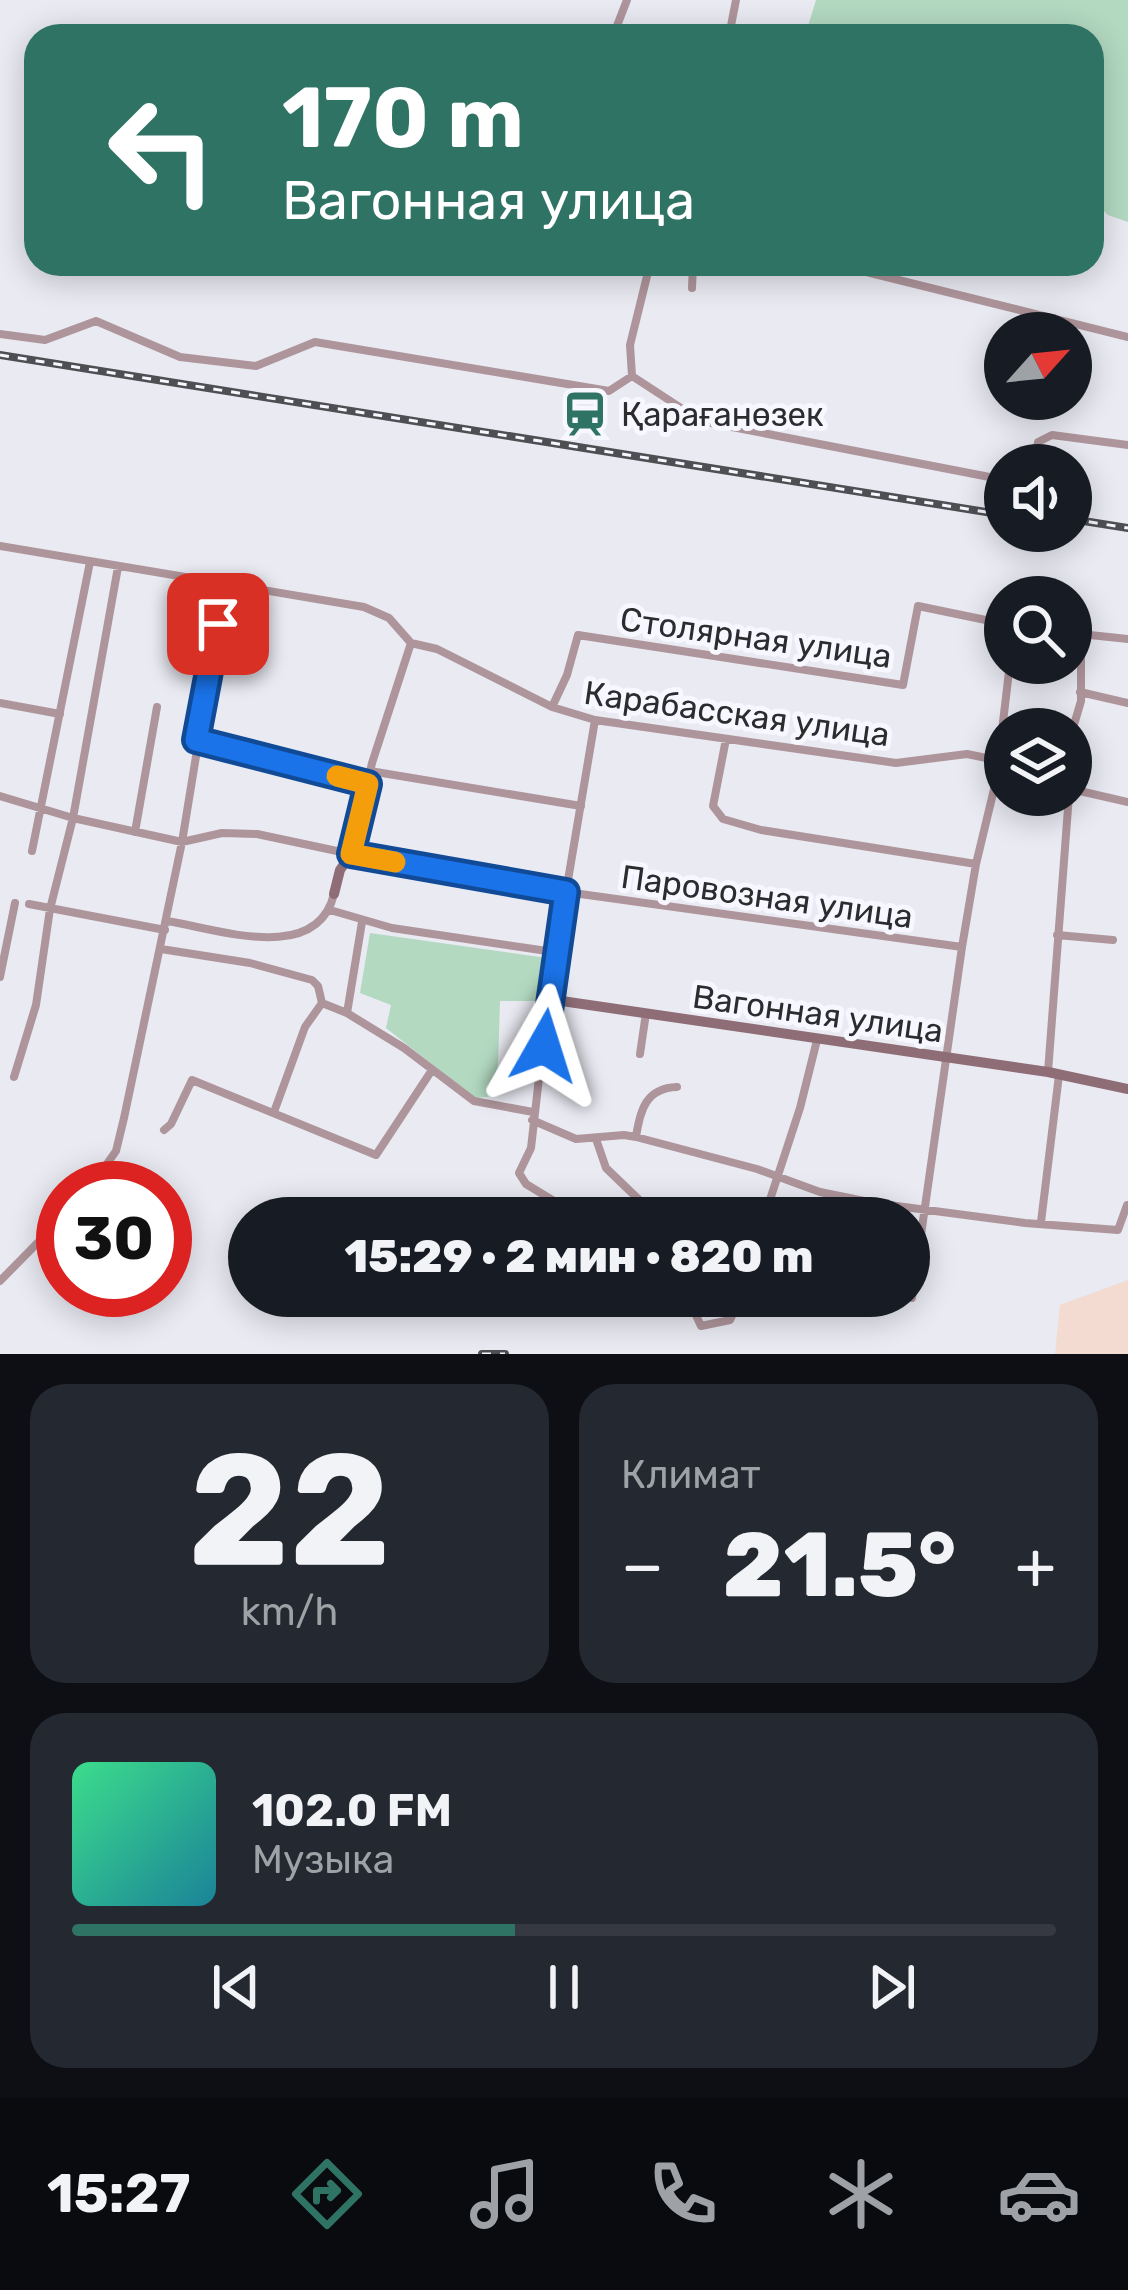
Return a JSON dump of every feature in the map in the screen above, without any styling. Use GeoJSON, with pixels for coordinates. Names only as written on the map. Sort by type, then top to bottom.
{"type":"FeatureCollection","features":[{"type":"Feature","properties":{"kind":"street"},"geometry":{"type":"LineString","coordinates":[[632,376],[630,345],[647,276]]}},
{"type":"Feature","properties":{"kind":"street"},"geometry":{"type":"LineString","coordinates":[[692,276],[692,288]]}},
{"type":"Feature","properties":{"kind":"street"},"geometry":{"type":"LineString","coordinates":[[882,276],[1128,337]]}},
{"type":"Feature","properties":{"kind":"street"},"geometry":{"type":"LineString","coordinates":[[0,334],[45,340],[96,321],[180,357],[256,366],[315,342],[609,392],[632,376]]}},
{"type":"Feature","properties":{"kind":"street"},"geometry":{"type":"LineString","coordinates":[[632,376],[701,421],[984,476]]}},
{"type":"Feature","properties":{"kind":"street"},"geometry":{"type":"LineString","coordinates":[[1038,444],[1052,435],[1128,445]]}},
{"type":"Feature","properties":{"kind":"street","name":"Карабасская улица"},"geometry":{"type":"LineString","coordinates":[[0,546],[364,608],[389,618],[411,643],[437,650],[552,707],[596,720],[896,763],[967,754],[984,758]]}},
{"type":"Feature","properties":{"kind":"street"},"geometry":{"type":"LineString","coordinates":[[32,851],[90,562]]}},
{"type":"Feature","properties":{"kind":"street"},"geometry":{"type":"LineString","coordinates":[[14,1077],[36,1005],[50,909],[74,818],[118,566]]}},
{"type":"Feature","properties":{"kind":"street"},"geometry":{"type":"LineString","coordinates":[[109,1161],[116,1151],[166,926],[224,585]]}},
{"type":"Feature","properties":{"kind":"street","name":"Столярная улица"},"geometry":{"type":"LineString","coordinates":[[552,707],[568,675],[578,635],[903,685],[918,606],[984,620]]}},
{"type":"Feature","properties":{"kind":"street"},"geometry":{"type":"LineString","coordinates":[[1092,635],[1128,639]]}},
{"type":"Feature","properties":{"kind":"street"},"geometry":{"type":"LineString","coordinates":[[29,904],[282,939],[304,933],[330,910],[340,871],[351,854],[370,771],[411,643]]}},
{"type":"Feature","properties":{"kind":"street"},"geometry":{"type":"LineString","coordinates":[[1080,684],[1080,708]]}},
{"type":"Feature","properties":{"kind":"street"},"geometry":{"type":"LineString","coordinates":[[1080,692],[1128,703]]}},
{"type":"Feature","properties":{"kind":"street"},"geometry":{"type":"LineString","coordinates":[[0,703],[60,714]]}},
{"type":"Feature","properties":{"kind":"street"},"geometry":{"type":"LineString","coordinates":[[135,832],[158,706]]}},
{"type":"Feature","properties":{"kind":"street"},"geometry":{"type":"LineString","coordinates":[[547,1197],[526,1184],[519,1173],[531,1148],[554,952],[596,720]]}},
{"type":"Feature","properties":{"kind":"street"},"geometry":{"type":"LineString","coordinates":[[726,739],[713,806],[723,819],[812,840],[976,864]]}},
{"type":"Feature","properties":{"kind":"street"},"geometry":{"type":"LineString","coordinates":[[196,740],[368,784]]}},
{"type":"Feature","properties":{"kind":"street"},"geometry":{"type":"LineString","coordinates":[[370,771],[580,806]]}},
{"type":"Feature","properties":{"kind":"street"},"geometry":{"type":"LineString","coordinates":[[0,796],[182,842],[222,832],[257,834],[566,892]]}},
{"type":"Feature","properties":{"kind":"street"},"geometry":{"type":"LineString","coordinates":[[1092,796],[1128,802]]}},
{"type":"Feature","properties":{"kind":"street"},"geometry":{"type":"LineString","coordinates":[[927,1197],[962,947],[989,816]]}},
{"type":"Feature","properties":{"kind":"street"},"geometry":{"type":"LineString","coordinates":[[1040,1222],[1068,816]]}},
{"type":"Feature","properties":{"kind":"street","name":"Паровозная улица"},"geometry":{"type":"LineString","coordinates":[[566,892],[962,947]]}},
{"type":"Feature","properties":{"kind":"street"},"geometry":{"type":"LineString","coordinates":[[0,977],[15,903]]}},
{"type":"Feature","properties":{"kind":"street"},"geometry":{"type":"LineString","coordinates":[[330,910],[362,922],[554,952]]}},
{"type":"Feature","properties":{"kind":"street"},"geometry":{"type":"LineString","coordinates":[[347,1013],[362,922]]}},
{"type":"Feature","properties":{"kind":"street"},"geometry":{"type":"LineString","coordinates":[[1057,935],[1113,940]]}},
{"type":"Feature","properties":{"kind":"street"},"geometry":{"type":"LineString","coordinates":[[161,949],[250,963],[312,980],[322,1003],[347,1013],[474,1101],[532,1116],[559,1134],[636,1137],[849,1197]]}},
{"type":"Feature","properties":{"kind":"street","name":"Вагонная улица"},"geometry":{"type":"LineString","coordinates":[[548,1000],[1053,1073],[1128,1090]]}},
{"type":"Feature","properties":{"kind":"street"},"geometry":{"type":"LineString","coordinates":[[274,1112],[305,1027],[322,1003]]}},
{"type":"Feature","properties":{"kind":"street"},"geometry":{"type":"LineString","coordinates":[[640,1054],[646,1013]]}},
{"type":"Feature","properties":{"kind":"street"},"geometry":{"type":"LineString","coordinates":[[770,1197],[817,1040]]}},
{"type":"Feature","properties":{"kind":"street"},"geometry":{"type":"LineString","coordinates":[[164,1130],[192,1080],[376,1155],[431,1070]]}},
{"type":"Feature","properties":{"kind":"street"},"geometry":{"type":"LineString","coordinates":[[636,1137],[639,1114],[651,1093],[677,1087]]}},
{"type":"Feature","properties":{"kind":"street"},"geometry":{"type":"LineString","coordinates":[[596,1139],[606,1168],[636,1197]]}},
{"type":"Feature","properties":{"kind":"street"},"geometry":{"type":"LineString","coordinates":[[930,1211],[1118,1230],[1127,1205]]}},
{"type":"Feature","properties":{"kind":"street"},"geometry":{"type":"LineString","coordinates":[[0,1281],[36,1244]]}},
{"type":"Feature","properties":{"kind":"street"},"geometry":{"type":"LineString","coordinates":[[696,1317],[700,1326],[731,1317]]}},
{"type":"Feature","properties":{"kind":"shaded area"},"geometry":{"type":"Polygon","coordinates":[[[1128,1280],[1128,1354],[1055,1354],[1060,1305],[1128,1280]]]}},
{"type":"Feature","properties":{"kind":"green space"},"geometry":{"type":"Polygon","coordinates":[[[816,0],[1128,0],[1128,222],[1104,211],[1104,24],[809,24],[816,0]]]}},
{"type":"Feature","properties":{"kind":"green space"},"geometry":{"type":"Polygon","coordinates":[[[370,933],[547,958],[542,1001],[500,1001],[497,1096],[475,1098],[386,1028],[391,1005],[360,993],[370,933]]]}},
{"type":"Feature","properties":{"kind":"railway"},"geometry":{"type":"LineString","coordinates":[[0,355],[984,512]]}},
{"type":"Feature","properties":{"kind":"railway"},"geometry":{"type":"LineString","coordinates":[[1092,522],[1128,528]]}},
{"type":"Feature","properties":{"kind":"railway"},"geometry":{"type":"LineString","coordinates":[[482,1354],[505,1354]]}},
{"type":"Feature","properties":{"kind":"slow traffic"},"geometry":{"type":"LineString","coordinates":[[337,776],[368,784],[351,854],[395,862]]}},
{"type":"Feature","properties":{"kind":"place","name":"Қарағанөзек"},"geometry":{"type":"Point","coordinates":[585,414]}},
{"type":"Feature","properties":{"kind":"route"},"geometry":{"type":"LineString","coordinates":[[218,624],[196,740],[368,784],[351,854],[566,892],[544,1046]]}}]}
